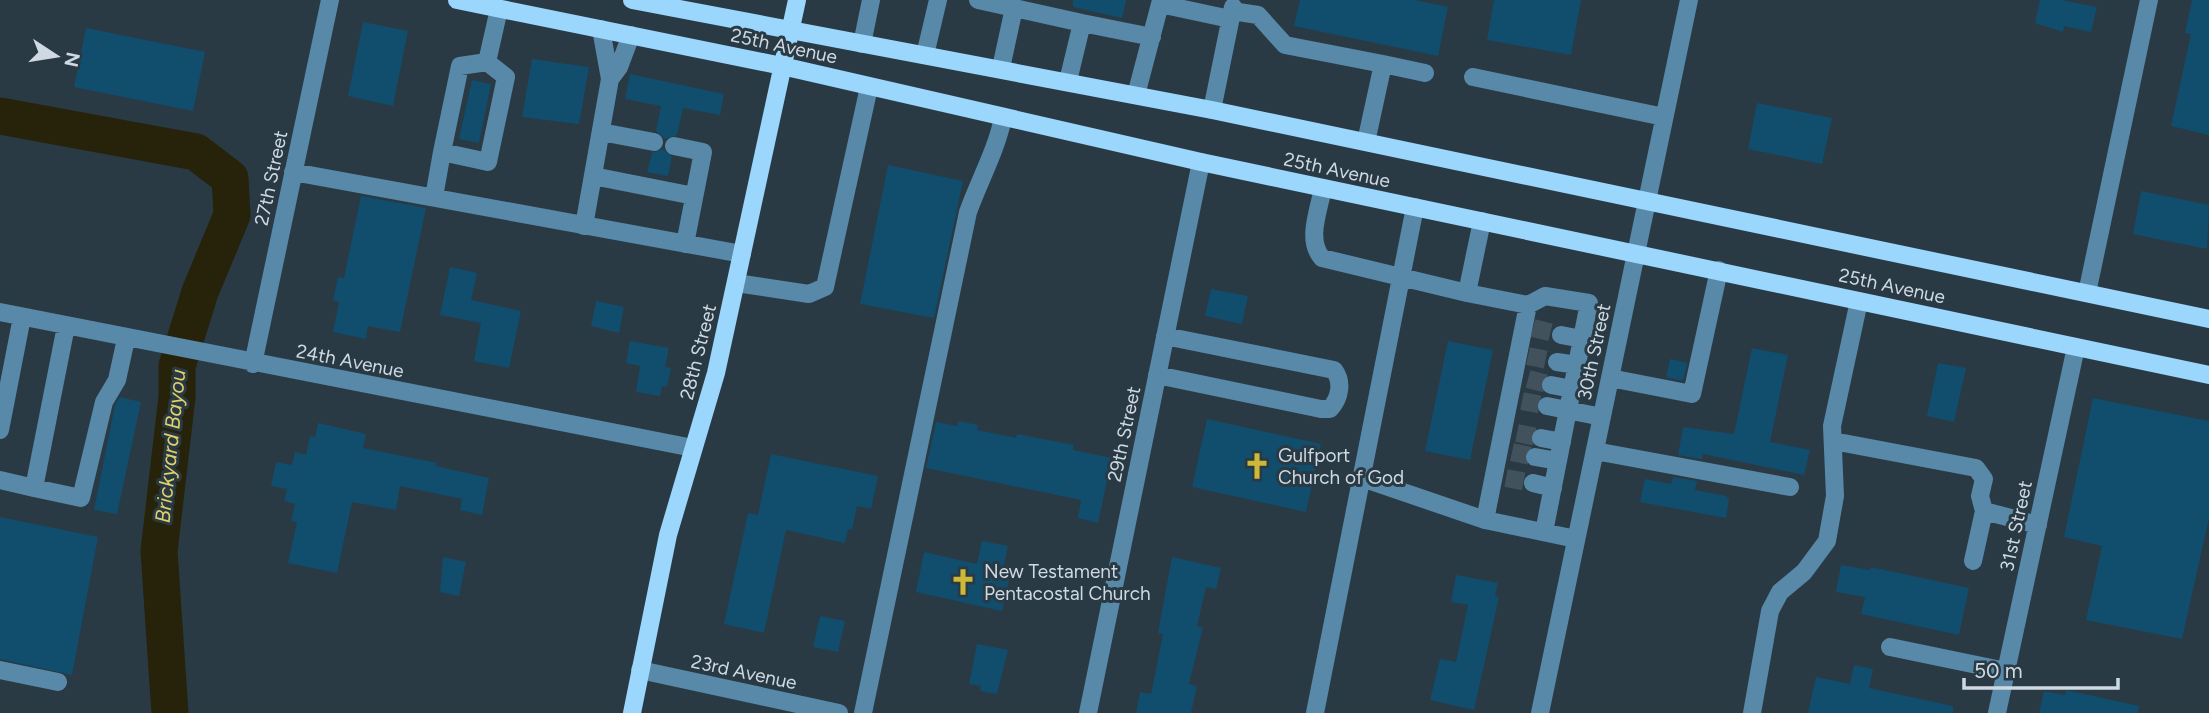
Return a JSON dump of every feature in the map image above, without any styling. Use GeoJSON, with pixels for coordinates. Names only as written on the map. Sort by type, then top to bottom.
{"type":"FeatureCollection","features":[{"type":"Feature","properties":{"kind":"main road","name":"25th Avenue"},"geometry":{"type":"LineString","coordinates":[[457,0],[782,66],[1201,162],[2209,375]]}},
{"type":"Feature","properties":{"kind":"main road","name":"25th Avenue"},"geometry":{"type":"LineString","coordinates":[[632,0],[1212,110],[2209,318]]}},
{"type":"Feature","properties":{"kind":"main road","name":"28th Street"},"geometry":{"type":"LineString","coordinates":[[632,713],[668,535],[716,373],[797,0]]}},
{"type":"Feature","properties":{"kind":"street","name":"27th Street"},"geometry":{"type":"LineString","coordinates":[[253,364],[330,0]]}},
{"type":"Feature","properties":{"kind":"street"},"geometry":{"type":"LineString","coordinates":[[862,44],[871,0]]}},
{"type":"Feature","properties":{"kind":"street"},"geometry":{"type":"LineString","coordinates":[[925,55],[937,0]]}},
{"type":"Feature","properties":{"kind":"street"},"geometry":{"type":"LineString","coordinates":[[978,0],[1152,37]]}},
{"type":"Feature","properties":{"kind":"street","name":"30th Street"},"geometry":{"type":"LineString","coordinates":[[1540,713],[1689,0]]}},
{"type":"Feature","properties":{"kind":"street"},"geometry":{"type":"LineString","coordinates":[[2087,293],[2149,0]]}},
{"type":"Feature","properties":{"kind":"street"},"geometry":{"type":"LineString","coordinates":[[1136,95],[1160,2],[1258,15],[1285,45],[1425,73]]}},
{"type":"Feature","properties":{"kind":"street"},"geometry":{"type":"LineString","coordinates":[[1001,68],[1014,8]]}},
{"type":"Feature","properties":{"kind":"street"},"geometry":{"type":"LineString","coordinates":[[487,62],[499,9]]}},
{"type":"Feature","properties":{"kind":"street"},"geometry":{"type":"LineString","coordinates":[[1212,110],[1232,10]]}},
{"type":"Feature","properties":{"kind":"street"},"geometry":{"type":"LineString","coordinates":[[1068,81],[1082,23]]}},
{"type":"Feature","properties":{"kind":"street"},"geometry":{"type":"LineString","coordinates":[[584,226],[610,79],[601,29]]}},
{"type":"Feature","properties":{"kind":"street"},"geometry":{"type":"LineString","coordinates":[[610,79],[620,67],[631,35]]}},
{"type":"Feature","properties":{"kind":"street"},"geometry":{"type":"LineString","coordinates":[[434,197],[443,149],[460,66],[487,62],[506,77],[488,162],[443,149]]}},
{"type":"Feature","properties":{"kind":"street"},"geometry":{"type":"LineString","coordinates":[[1366,142],[1382,64]]}},
{"type":"Feature","properties":{"kind":"street"},"geometry":{"type":"LineString","coordinates":[[1473,77],[1664,117]]}},
{"type":"Feature","properties":{"kind":"street"},"geometry":{"type":"LineString","coordinates":[[736,283],[809,294],[825,287],[869,86]]}},
{"type":"Feature","properties":{"kind":"street"},"geometry":{"type":"LineString","coordinates":[[863,713],[968,212],[980,177],[996,150],[1003,118]]}},
{"type":"Feature","properties":{"kind":"street"},"geometry":{"type":"LineString","coordinates":[[601,132],[654,142]]}},
{"type":"Feature","properties":{"kind":"street"},"geometry":{"type":"LineString","coordinates":[[674,146],[703,152],[685,244]]}},
{"type":"Feature","properties":{"kind":"street","name":"29th Street"},"geometry":{"type":"LineString","coordinates":[[1088,713],[1201,162]]}},
{"type":"Feature","properties":{"kind":"street"},"geometry":{"type":"LineString","coordinates":[[293,172],[742,254]]}},
{"type":"Feature","properties":{"kind":"street"},"geometry":{"type":"LineString","coordinates":[[593,176],[694,196]]}},
{"type":"Feature","properties":{"kind":"street"},"geometry":{"type":"LineString","coordinates":[[1323,188],[1313,240],[1315,250],[1322,258],[1401,279],[1528,306],[1545,296],[1589,303],[1544,532]]}},
{"type":"Feature","properties":{"kind":"street"},"geometry":{"type":"LineString","coordinates":[[1315,713],[1415,208]]}},
{"type":"Feature","properties":{"kind":"street"},"geometry":{"type":"LineString","coordinates":[[1467,293],[1482,221]]}},
{"type":"Feature","properties":{"kind":"street"},"geometry":{"type":"LineString","coordinates":[[1610,378],[1692,394],[1719,270]]}},
{"type":"Feature","properties":{"kind":"street"},"geometry":{"type":"LineString","coordinates":[[1752,713],[1770,611],[1780,592],[1804,572],[1827,541],[1835,496],[1832,426],[1859,301]]}},
{"type":"Feature","properties":{"kind":"street"},"geometry":{"type":"LineString","coordinates":[[1485,520],[1500,477],[1521,378],[1528,306]]}},
{"type":"Feature","properties":{"kind":"street","name":"24th Avenue"},"geometry":{"type":"LineString","coordinates":[[0,312],[253,364],[693,448]]}},
{"type":"Feature","properties":{"kind":"street"},"geometry":{"type":"LineString","coordinates":[[0,430],[22,317]]}},
{"type":"Feature","properties":{"kind":"street"},"geometry":{"type":"LineString","coordinates":[[34,488],[66,326]]}},
{"type":"Feature","properties":{"kind":"street"},"geometry":{"type":"LineString","coordinates":[[1561,335],[1583,339]]}},
{"type":"Feature","properties":{"kind":"street"},"geometry":{"type":"LineString","coordinates":[[1157,375],[1330,409],[1335,403],[1340,384],[1334,370],[1165,336]]}},
{"type":"Feature","properties":{"kind":"street"},"geometry":{"type":"LineString","coordinates":[[0,480],[81,498],[104,402],[117,380],[132,340]]}},
{"type":"Feature","properties":{"kind":"street","name":"31st Street"},"geometry":{"type":"LineString","coordinates":[[1997,713],[2076,347]]}},
{"type":"Feature","properties":{"kind":"street"},"geometry":{"type":"LineString","coordinates":[[1557,362],[1577,366]]}},
{"type":"Feature","properties":{"kind":"street"},"geometry":{"type":"LineString","coordinates":[[1551,385],[1572,389]]}},
{"type":"Feature","properties":{"kind":"street"},"geometry":{"type":"LineString","coordinates":[[1547,406],[1602,417]]}},
{"type":"Feature","properties":{"kind":"street"},"geometry":{"type":"LineString","coordinates":[[1541,438],[1562,442]]}},
{"type":"Feature","properties":{"kind":"street"},"geometry":{"type":"LineString","coordinates":[[1833,440],[1976,468],[1984,479],[1980,496],[1984,511],[1973,561]]}},
{"type":"Feature","properties":{"kind":"street"},"geometry":{"type":"LineString","coordinates":[[1595,452],[1790,487]]}},
{"type":"Feature","properties":{"kind":"street"},"geometry":{"type":"LineString","coordinates":[[1535,457],[1558,461]]}},
{"type":"Feature","properties":{"kind":"street"},"geometry":{"type":"LineString","coordinates":[[1362,478],[1485,520],[1576,539]]}},
{"type":"Feature","properties":{"kind":"street"},"geometry":{"type":"LineString","coordinates":[[1533,484],[1553,488]]}},
{"type":"Feature","properties":{"kind":"street"},"geometry":{"type":"LineString","coordinates":[[1984,511],[2038,525]]}},
{"type":"Feature","properties":{"kind":"street"},"geometry":{"type":"LineString","coordinates":[[1890,647],[2006,671]]}},
{"type":"Feature","properties":{"kind":"street"},"geometry":{"type":"LineString","coordinates":[[0,670],[58,682]]}},
{"type":"Feature","properties":{"kind":"street","name":"23rd Avenue"},"geometry":{"type":"LineString","coordinates":[[640,670],[839,713]]}},
{"type":"Feature","properties":{"kind":"building"},"geometry":{"type":"Polygon","coordinates":[[[1073,0],[1126,0],[1122,18],[1073,7],[1073,0]]]}},
{"type":"Feature","properties":{"kind":"building"},"geometry":{"type":"Polygon","coordinates":[[[1300,0],[1415,0],[1448,7],[1438,56],[1294,26],[1300,0]]]}},
{"type":"Feature","properties":{"kind":"building"},"geometry":{"type":"Polygon","coordinates":[[[1494,0],[1581,0],[1571,55],[1487,40],[1494,0]]]}},
{"type":"Feature","properties":{"kind":"building"},"geometry":{"type":"Polygon","coordinates":[[[2040,0],[2061,0],[2097,7],[2091,32],[2064,26],[2063,32],[2035,23],[2040,0]]]}},
{"type":"Feature","properties":{"kind":"building"},"geometry":{"type":"Polygon","coordinates":[[[2192,0],[2209,0],[2209,135],[2171,126],[2191,34],[2185,33],[2192,0]]]}},
{"type":"Feature","properties":{"kind":"building"},"geometry":{"type":"Polygon","coordinates":[[[363,22],[408,31],[393,106],[348,96],[363,22]]]}},
{"type":"Feature","properties":{"kind":"building"},"geometry":{"type":"Polygon","coordinates":[[[86,28],[205,52],[193,111],[74,87],[86,28]]]}},
{"type":"Feature","properties":{"kind":"building"},"geometry":{"type":"Polygon","coordinates":[[[532,59],[589,67],[579,124],[522,117],[532,59]]]}},
{"type":"Feature","properties":{"kind":"building"},"geometry":{"type":"Polygon","coordinates":[[[630,74],[724,94],[720,115],[683,108],[677,135],[665,139],[656,131],[661,106],[625,99],[630,74]]]}},
{"type":"Feature","properties":{"kind":"building"},"geometry":{"type":"Polygon","coordinates":[[[472,80],[491,84],[479,143],[459,139],[472,80]]]}},
{"type":"Feature","properties":{"kind":"building"},"geometry":{"type":"Polygon","coordinates":[[[1757,103],[1832,118],[1822,164],[1748,149],[1757,103]]]}},
{"type":"Feature","properties":{"kind":"building"},"geometry":{"type":"Polygon","coordinates":[[[663,149],[672,157],[668,176],[647,172],[652,153],[663,149]]]}},
{"type":"Feature","properties":{"kind":"building"},"geometry":{"type":"Polygon","coordinates":[[[888,165],[963,181],[934,318],[860,304],[888,165]]]}},
{"type":"Feature","properties":{"kind":"building"},"geometry":{"type":"Polygon","coordinates":[[[2141,191],[2209,205],[2207,249],[2133,234],[2141,191]]]}},
{"type":"Feature","properties":{"kind":"building"},"geometry":{"type":"Polygon","coordinates":[[[361,196],[426,208],[400,332],[368,326],[366,339],[333,332],[339,302],[333,301],[338,277],[344,278],[361,196]]]}},
{"type":"Feature","properties":{"kind":"building"},"geometry":{"type":"Polygon","coordinates":[[[450,267],[477,273],[471,300],[521,311],[509,368],[474,361],[481,323],[440,315],[450,267]]]}},
{"type":"Feature","properties":{"kind":"building"},"geometry":{"type":"Polygon","coordinates":[[[1211,289],[1248,296],[1242,324],[1205,316],[1211,289]]]}},
{"type":"Feature","properties":{"kind":"building"},"geometry":{"type":"Polygon","coordinates":[[[596,301],[624,307],[619,333],[591,326],[596,301]]]}},
{"type":"Feature","properties":{"kind":"building"},"geometry":{"type":"Polygon","coordinates":[[[630,341],[669,348],[665,367],[671,368],[667,387],[662,386],[660,396],[636,392],[640,366],[626,363],[630,341]]]}},
{"type":"Feature","properties":{"kind":"building"},"geometry":{"type":"Polygon","coordinates":[[[1448,341],[1493,350],[1470,460],[1425,451],[1448,341]]]}},
{"type":"Feature","properties":{"kind":"building"},"geometry":{"type":"Polygon","coordinates":[[[1752,348],[1788,355],[1770,442],[1810,450],[1804,475],[1703,454],[1702,459],[1678,455],[1683,427],[1734,434],[1752,348]]]}},
{"type":"Feature","properties":{"kind":"building"},"geometry":{"type":"Polygon","coordinates":[[[1670,359],[1687,363],[1683,381],[1666,377],[1670,359]]]}},
{"type":"Feature","properties":{"kind":"building"},"geometry":{"type":"Polygon","coordinates":[[[1938,363],[1966,368],[1954,422],[1927,416],[1938,363]]]}},
{"type":"Feature","properties":{"kind":"building"},"geometry":{"type":"Polygon","coordinates":[[[120,397],[141,402],[117,514],[94,510],[115,405],[120,397]]]}},
{"type":"Feature","properties":{"kind":"building"},"geometry":{"type":"Polygon","coordinates":[[[2093,398],[2209,421],[2209,518],[2182,639],[2086,620],[2102,546],[2064,537],[2093,398]]]}},
{"type":"Feature","properties":{"kind":"building","name":"Gulfport Church of God"},"geometry":{"type":"Polygon","coordinates":[[[1207,419],[1321,444],[1306,512],[1192,487],[1207,419]]]}},
{"type":"Feature","properties":{"kind":"building"},"geometry":{"type":"Polygon","coordinates":[[[958,421],[978,425],[977,430],[1016,438],[1017,434],[1074,445],[1073,450],[1112,458],[1098,523],[1078,518],[1081,500],[926,468],[936,422],[958,426],[958,421]]]}},
{"type":"Feature","properties":{"kind":"building"},"geometry":{"type":"Polygon","coordinates":[[[318,423],[366,434],[363,448],[437,463],[436,466],[489,478],[482,515],[460,510],[462,499],[400,486],[396,510],[352,502],[337,573],[288,563],[297,522],[291,521],[295,504],[284,501],[287,489],[271,486],[276,462],[292,465],[295,452],[306,455],[310,436],[315,437],[318,423]]]}},
{"type":"Feature","properties":{"kind":"building"},"geometry":{"type":"Polygon","coordinates":[[[771,454],[878,476],[871,509],[857,506],[852,530],[848,529],[845,543],[786,530],[764,633],[724,624],[748,513],[758,515],[771,454]]]}},
{"type":"Feature","properties":{"kind":"building"},"geometry":{"type":"Polygon","coordinates":[[[1673,477],[1697,481],[1695,490],[1726,496],[1729,499],[1726,518],[1640,502],[1645,479],[1671,484],[1673,477]]]}},
{"type":"Feature","properties":{"kind":"building"},"geometry":{"type":"Polygon","coordinates":[[[0,517],[98,537],[72,675],[0,659],[0,517]]]}},
{"type":"Feature","properties":{"kind":"building","name":"New Testament Pentacostal Church"},"geometry":{"type":"Polygon","coordinates":[[[982,541],[1008,546],[1003,569],[1011,571],[1002,611],[916,592],[924,552],[977,564],[982,541]]]}},
{"type":"Feature","properties":{"kind":"building"},"geometry":{"type":"Polygon","coordinates":[[[443,557],[466,562],[459,596],[440,592],[443,557]]]}},
{"type":"Feature","properties":{"kind":"building"},"geometry":{"type":"Polygon","coordinates":[[[1172,557],[1221,568],[1216,589],[1206,587],[1197,626],[1203,627],[1189,684],[1197,686],[1191,713],[1136,713],[1140,692],[1151,694],[1163,634],[1158,633],[1172,557]]]}},
{"type":"Feature","properties":{"kind":"building"},"geometry":{"type":"Polygon","coordinates":[[[1841,565],[1870,570],[1871,567],[1969,588],[1959,635],[1861,614],[1865,597],[1836,592],[1841,565]]]}},
{"type":"Feature","properties":{"kind":"building"},"geometry":{"type":"Polygon","coordinates":[[[1456,575],[1498,583],[1495,596],[1499,597],[1474,710],[1430,700],[1440,659],[1456,662],[1468,605],[1451,602],[1456,575]]]}},
{"type":"Feature","properties":{"kind":"building"},"geometry":{"type":"Polygon","coordinates":[[[820,616],[845,621],[838,652],[813,647],[820,616]]]}},
{"type":"Feature","properties":{"kind":"building"},"geometry":{"type":"Polygon","coordinates":[[[977,644],[1008,650],[997,694],[980,691],[981,686],[969,684],[977,644]]]}},
{"type":"Feature","properties":{"kind":"building"},"geometry":{"type":"Polygon","coordinates":[[[1854,665],[1873,669],[1869,688],[1953,706],[1953,713],[1808,713],[1816,677],[1850,684],[1854,665]]]}},
{"type":"Feature","properties":{"kind":"building"},"geometry":{"type":"Polygon","coordinates":[[[2066,690],[2139,706],[2138,713],[2039,713],[2044,691],[2065,695],[2066,690]]]}},
{"type":"Feature","properties":{"kind":"waterway","name":"Brickyard Bayou"},"geometry":{"type":"LineString","coordinates":[[0,116],[196,152],[230,178],[232,215],[200,292],[177,366],[177,397],[159,551],[170,713]]}},
{"type":"Feature","properties":{"kind":"tunnel"},"geometry":{"type":"LineString","coordinates":[[1533,328],[1561,335]]}},
{"type":"Feature","properties":{"kind":"tunnel"},"geometry":{"type":"LineString","coordinates":[[1528,356],[1557,362]]}},
{"type":"Feature","properties":{"kind":"tunnel"},"geometry":{"type":"LineString","coordinates":[[1528,379],[1551,385]]}},
{"type":"Feature","properties":{"kind":"tunnel"},"geometry":{"type":"LineString","coordinates":[[1522,401],[1547,406]]}},
{"type":"Feature","properties":{"kind":"tunnel"},"geometry":{"type":"LineString","coordinates":[[1517,433],[1541,438]]}},
{"type":"Feature","properties":{"kind":"tunnel"},"geometry":{"type":"LineString","coordinates":[[1512,452],[1535,457]]}},
{"type":"Feature","properties":{"kind":"tunnel"},"geometry":{"type":"LineString","coordinates":[[1506,478],[1533,483]]}},
{"type":"Feature","properties":{"kind":"place","name":"Gulfport Church of God"},"geometry":{"type":"Point","coordinates":[1257,466]}},
{"type":"Feature","properties":{"kind":"place","name":"New Testament Pentacostal Church"},"geometry":{"type":"Point","coordinates":[963,582]}}]}
